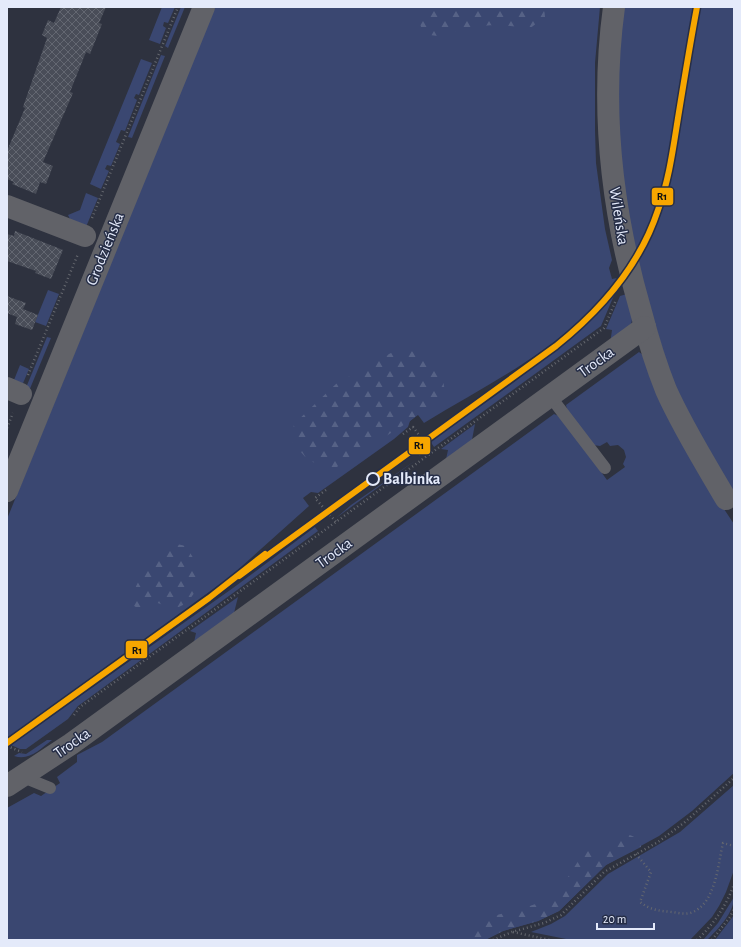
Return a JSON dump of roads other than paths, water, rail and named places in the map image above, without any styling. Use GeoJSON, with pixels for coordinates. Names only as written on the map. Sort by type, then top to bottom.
{"type":"FeatureCollection","features":[{"type":"Feature","properties":{"kind":"street","name":"Grodzieńska"},"geometry":{"type":"LineString","coordinates":[[7,490],[204,7]]}},
{"type":"Feature","properties":{"kind":"street","name":"Wileńska"},"geometry":{"type":"LineString","coordinates":[[614,7],[608,93],[611,161],[621,234],[629,270],[645,327],[666,389],[681,423],[726,499]]}},
{"type":"Feature","properties":{"kind":"street"},"geometry":{"type":"LineString","coordinates":[[7,206],[85,236]]}},
{"type":"Feature","properties":{"kind":"street","name":"Trocka"},"geometry":{"type":"LineString","coordinates":[[12,778],[71,744],[645,327]]}},
{"type":"Feature","properties":{"kind":"lane"},"geometry":{"type":"LineString","coordinates":[[85,236],[107,244]]}},
{"type":"Feature","properties":{"kind":"lane"},"geometry":{"type":"LineString","coordinates":[[14,391],[43,402]]}},
{"type":"Feature","properties":{"kind":"lane"},"geometry":{"type":"LineString","coordinates":[[550,396],[605,468]]}},
{"type":"Feature","properties":{"kind":"lane"},"geometry":{"type":"LineString","coordinates":[[12,778],[50,788]]}},
{"type":"Feature","properties":{"kind":"place","name":"Balbinka"},"geometry":{"type":"Point","coordinates":[373,479]}}]}
